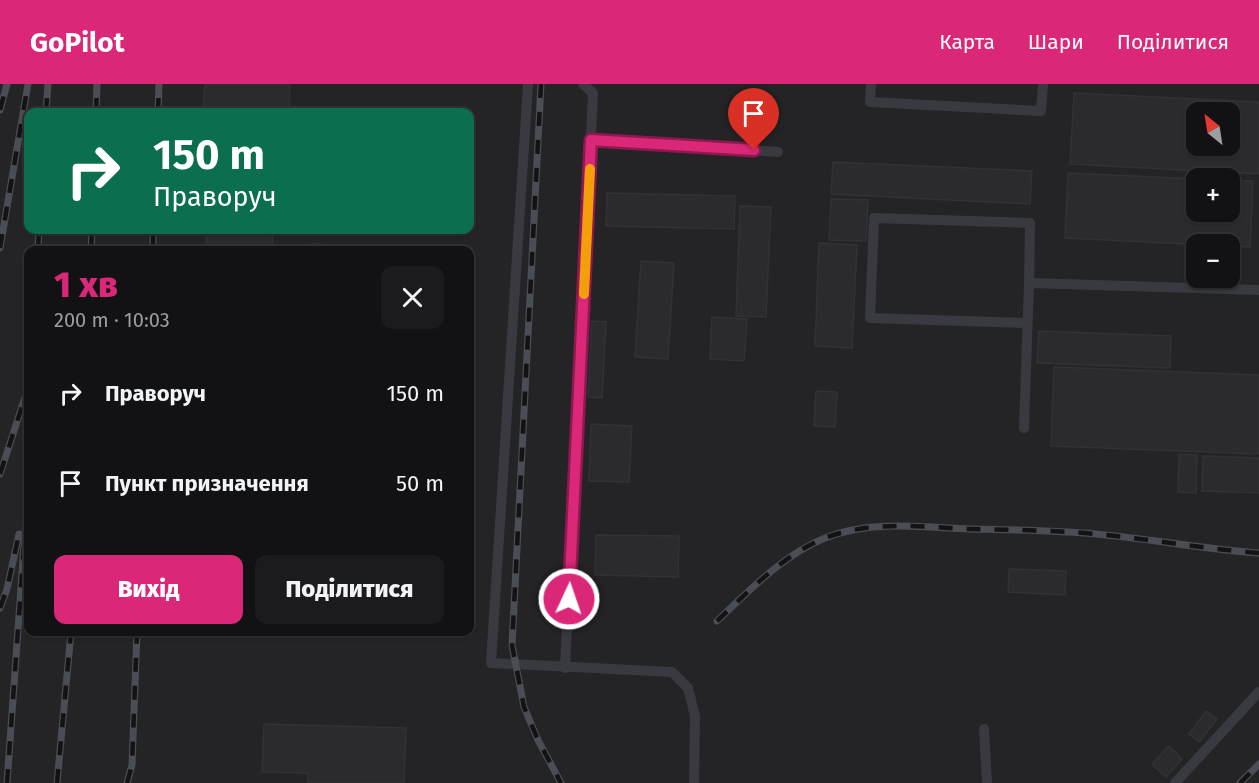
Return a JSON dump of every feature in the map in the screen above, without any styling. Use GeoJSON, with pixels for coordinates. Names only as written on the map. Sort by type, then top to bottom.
{"type":"FeatureCollection","features":[{"type":"Feature","properties":{"kind":"lane"},"geometry":{"type":"LineString","coordinates":[[528,84],[491,663],[672,672],[688,688],[695,716],[694,783]]}},
{"type":"Feature","properties":{"kind":"lane"},"geometry":{"type":"LineString","coordinates":[[565,668],[593,93],[583,84]]}},
{"type":"Feature","properties":{"kind":"lane"},"geometry":{"type":"LineString","coordinates":[[871,84],[870,102],[1041,111],[1043,84]]}},
{"type":"Feature","properties":{"kind":"lane"},"geometry":{"type":"LineString","coordinates":[[591,140],[778,152]]}},
{"type":"Feature","properties":{"kind":"lane"},"geometry":{"type":"LineString","coordinates":[[1024,428],[1030,223],[874,218],[870,318],[1027,323]]}},
{"type":"Feature","properties":{"kind":"lane"},"geometry":{"type":"LineString","coordinates":[[1029,283],[1259,290]]}},
{"type":"Feature","properties":{"kind":"lane"},"geometry":{"type":"LineString","coordinates":[[1175,783],[1259,692]]}},
{"type":"Feature","properties":{"kind":"lane"},"geometry":{"type":"LineString","coordinates":[[984,729],[987,783]]}},
{"type":"Feature","properties":{"kind":"shaded area"},"geometry":{"type":"Polygon","coordinates":[[[0,84],[1259,84],[1259,783],[0,783],[0,84]]]}},
{"type":"Feature","properties":{"kind":"building"},"geometry":{"type":"Polygon","coordinates":[[[205,84],[290,84],[289,108],[203,108],[205,84]]]}},
{"type":"Feature","properties":{"kind":"building"},"geometry":{"type":"Polygon","coordinates":[[[1074,93],[1259,102],[1259,174],[1240,173],[1240,168],[1186,168],[1186,170],[1070,164],[1074,93]]]}},
{"type":"Feature","properties":{"kind":"building"},"geometry":{"type":"Polygon","coordinates":[[[833,162],[1032,171],[1030,204],[831,194],[833,162]]]}},
{"type":"Feature","properties":{"kind":"building"},"geometry":{"type":"Polygon","coordinates":[[[1068,173],[1186,178],[1186,222],[1240,222],[1240,180],[1253,181],[1250,247],[1240,247],[1240,234],[1186,234],[1186,244],[1065,238],[1068,173]]]}},
{"type":"Feature","properties":{"kind":"building"},"geometry":{"type":"Polygon","coordinates":[[[607,193],[735,196],[734,229],[606,226],[607,193]]]}},
{"type":"Feature","properties":{"kind":"building"},"geometry":{"type":"Polygon","coordinates":[[[831,199],[868,200],[866,241],[829,240],[831,199]]]}},
{"type":"Feature","properties":{"kind":"building"},"geometry":{"type":"Polygon","coordinates":[[[740,206],[771,207],[766,317],[736,316],[740,206]]]}},
{"type":"Feature","properties":{"kind":"building"},"geometry":{"type":"Polygon","coordinates":[[[207,234],[273,234],[272,246],[206,246],[207,234]]]}},
{"type":"Feature","properties":{"kind":"building"},"geometry":{"type":"Polygon","coordinates":[[[819,243],[857,245],[852,348],[815,346],[819,243]]]}},
{"type":"Feature","properties":{"kind":"building"},"geometry":{"type":"Polygon","coordinates":[[[311,244],[336,245],[336,246],[311,246],[311,244]]]}},
{"type":"Feature","properties":{"kind":"building"},"geometry":{"type":"Polygon","coordinates":[[[641,261],[674,263],[668,359],[635,357],[641,261]]]}},
{"type":"Feature","properties":{"kind":"building"},"geometry":{"type":"Polygon","coordinates":[[[712,317],[747,319],[744,361],[710,359],[712,317]]]}},
{"type":"Feature","properties":{"kind":"building"},"geometry":{"type":"Polygon","coordinates":[[[592,321],[606,322],[602,398],[588,397],[592,321]]]}},
{"type":"Feature","properties":{"kind":"building"},"geometry":{"type":"Polygon","coordinates":[[[1039,331],[1171,336],[1170,368],[1037,363],[1039,331]]]}},
{"type":"Feature","properties":{"kind":"building"},"geometry":{"type":"Polygon","coordinates":[[[1054,367],[1259,375],[1259,454],[1051,446],[1054,367]]]}},
{"type":"Feature","properties":{"kind":"building"},"geometry":{"type":"Polygon","coordinates":[[[816,391],[837,392],[835,427],[814,426],[816,391]]]}},
{"type":"Feature","properties":{"kind":"building"},"geometry":{"type":"Polygon","coordinates":[[[591,424],[632,426],[629,482],[589,481],[591,424]]]}},
{"type":"Feature","properties":{"kind":"building"},"geometry":{"type":"Polygon","coordinates":[[[1179,454],[1197,455],[1196,493],[1178,492],[1179,454]]]}},
{"type":"Feature","properties":{"kind":"building"},"geometry":{"type":"Polygon","coordinates":[[[1203,456],[1259,458],[1259,493],[1202,491],[1203,456]]]}},
{"type":"Feature","properties":{"kind":"building"},"geometry":{"type":"Polygon","coordinates":[[[596,535],[679,536],[678,577],[595,575],[596,535]]]}},
{"type":"Feature","properties":{"kind":"building"},"geometry":{"type":"Polygon","coordinates":[[[1009,569],[1066,571],[1065,595],[1008,592],[1009,569]]]}},
{"type":"Feature","properties":{"kind":"building"},"geometry":{"type":"Polygon","coordinates":[[[1206,711],[1217,719],[1199,742],[1189,734],[1206,711]]]}},
{"type":"Feature","properties":{"kind":"building"},"geometry":{"type":"Polygon","coordinates":[[[264,724],[406,728],[404,783],[308,783],[308,773],[262,772],[264,724]]]}},
{"type":"Feature","properties":{"kind":"building"},"geometry":{"type":"Polygon","coordinates":[[[1169,746],[1182,759],[1166,777],[1152,764],[1169,746]]]}},
{"type":"Feature","properties":{"kind":"railway"},"geometry":{"type":"LineString","coordinates":[[0,110],[7,84]]}},
{"type":"Feature","properties":{"kind":"railway"},"geometry":{"type":"LineString","coordinates":[[0,248],[28,84]]}},
{"type":"Feature","properties":{"kind":"railway"},"geometry":{"type":"LineString","coordinates":[[46,108],[48,84]]}},
{"type":"Feature","properties":{"kind":"railway"},"geometry":{"type":"LineString","coordinates":[[96,108],[97,84]]}},
{"type":"Feature","properties":{"kind":"railway"},"geometry":{"type":"LineString","coordinates":[[158,108],[159,84]]}},
{"type":"Feature","properties":{"kind":"railway"},"geometry":{"type":"LineString","coordinates":[[541,84],[512,645],[524,707],[538,740],[561,783]]}},
{"type":"Feature","properties":{"kind":"railway"},"geometry":{"type":"LineString","coordinates":[[38,246],[39,234]]}},
{"type":"Feature","properties":{"kind":"railway"},"geometry":{"type":"LineString","coordinates":[[91,246],[92,234]]}},
{"type":"Feature","properties":{"kind":"railway"},"geometry":{"type":"LineString","coordinates":[[153,234],[153,246]]}},
{"type":"Feature","properties":{"kind":"railway"},"geometry":{"type":"LineString","coordinates":[[0,474],[24,400]]}},
{"type":"Feature","properties":{"kind":"railway"},"geometry":{"type":"LineString","coordinates":[[717,621],[754,586],[795,554],[825,538],[860,529],[914,526],[1064,532],[1259,553]]}},
{"type":"Feature","properties":{"kind":"railway"},"geometry":{"type":"LineString","coordinates":[[0,608],[7,589],[19,534]]}},
{"type":"Feature","properties":{"kind":"railway"},"geometry":{"type":"LineString","coordinates":[[7,783],[24,546]]}},
{"type":"Feature","properties":{"kind":"railway"},"geometry":{"type":"LineString","coordinates":[[57,783],[71,636]]}},
{"type":"Feature","properties":{"kind":"railway"},"geometry":{"type":"LineString","coordinates":[[127,783],[132,765],[137,636]]}},
{"type":"Feature","properties":{"kind":"railway"},"geometry":{"type":"LineString","coordinates":[[1240,783],[1259,764]]}},
{"type":"Feature","properties":{"kind":"slow traffic"},"geometry":{"type":"LineString","coordinates":[[584,294],[590,169]]}},
{"type":"Feature","properties":{"kind":"route"},"geometry":{"type":"LineString","coordinates":[[569,599],[591,140],[754,150]]}}]}
